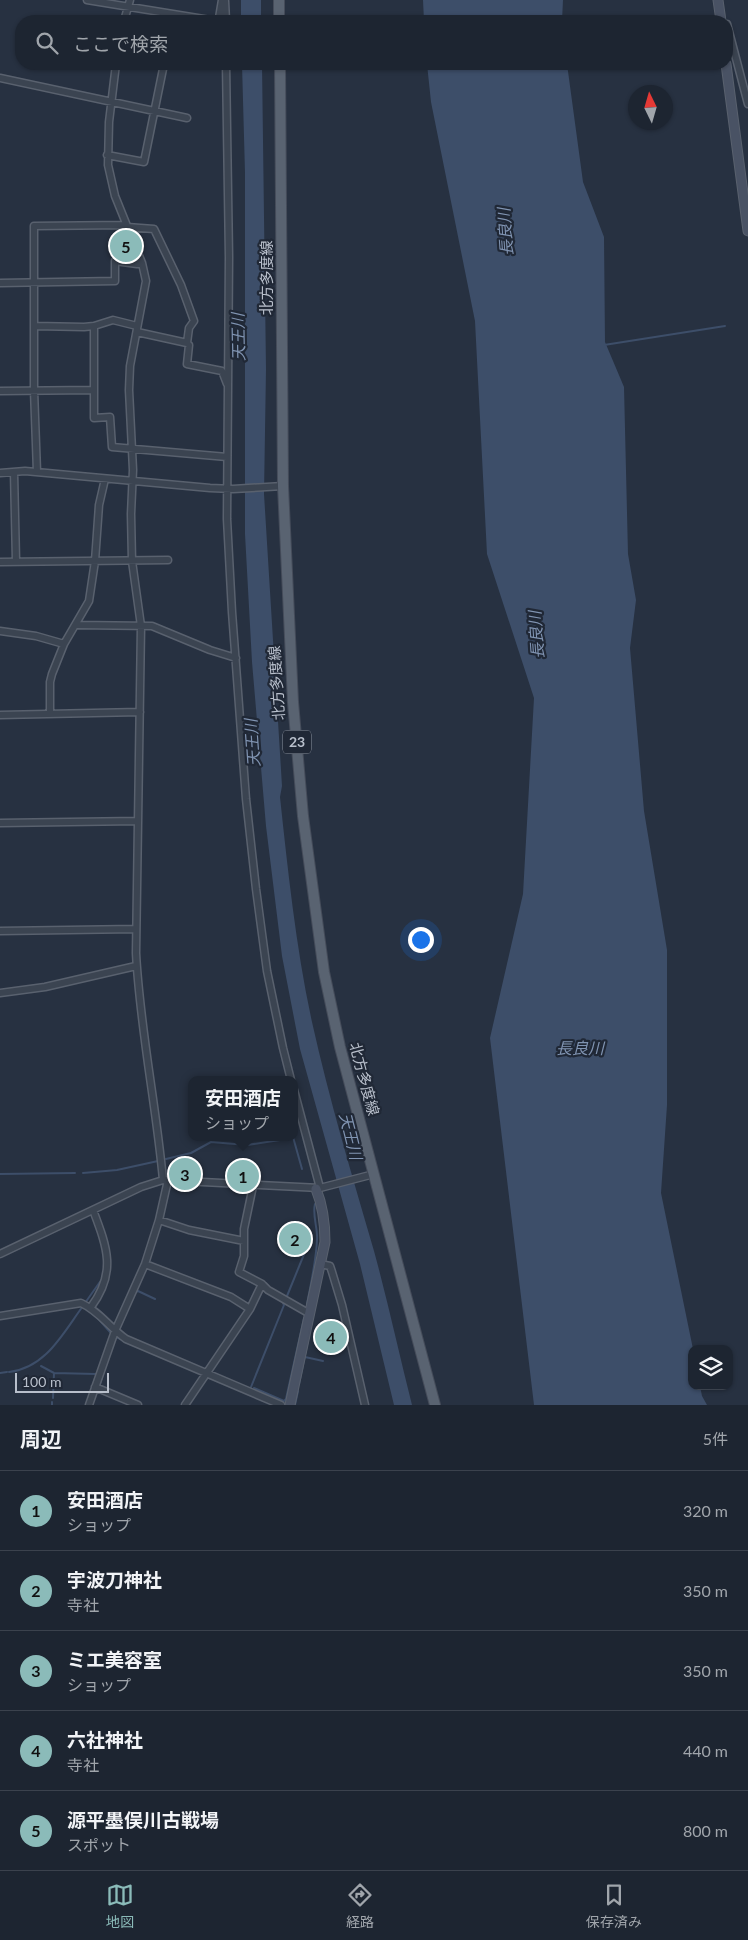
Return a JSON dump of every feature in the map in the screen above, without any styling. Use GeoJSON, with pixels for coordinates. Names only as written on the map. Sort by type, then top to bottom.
{"type":"FeatureCollection","features":[{"type":"Feature","properties":{"kind":"main road"},"geometry":{"type":"LineString","coordinates":[[279,0],[279,15]]}},
{"type":"Feature","properties":{"kind":"main road","name":"北方多度線"},"geometry":{"type":"LineString","coordinates":[[280,70],[278,486],[303,816],[326,981],[340,1047],[436,1405]]}},
{"type":"Feature","properties":{"kind":"street"},"geometry":{"type":"LineString","coordinates":[[87,0],[160,15]]}},
{"type":"Feature","properties":{"kind":"street"},"geometry":{"type":"LineString","coordinates":[[126,15],[130,0]]}},
{"type":"Feature","properties":{"kind":"street"},"geometry":{"type":"LineString","coordinates":[[220,15],[223,0]]}},
{"type":"Feature","properties":{"kind":"street"},"geometry":{"type":"LineString","coordinates":[[223,0],[225,15]]}},
{"type":"Feature","properties":{"kind":"street"},"geometry":{"type":"LineString","coordinates":[[718,0],[722,15]]}},
{"type":"Feature","properties":{"kind":"street"},"geometry":{"type":"LineString","coordinates":[[733,52],[748,104]]}},
{"type":"Feature","properties":{"kind":"street"},"geometry":{"type":"LineString","coordinates":[[89,1405],[114,1331],[145,1264],[159,1220],[165,1180],[136,966],[141,626],[132,561],[130,514],[132,448],[129,390],[130,366],[146,281],[142,263],[112,186],[107,155],[115,70]]}},
{"type":"Feature","properties":{"kind":"street"},"geometry":{"type":"LineString","coordinates":[[107,155],[144,162],[163,70]]}},
{"type":"Feature","properties":{"kind":"street"},"geometry":{"type":"LineString","coordinates":[[226,70],[230,387],[227,457],[230,489],[232,602],[246,799],[259,907],[268,971],[290,1076]]}},
{"type":"Feature","properties":{"kind":"street"},"geometry":{"type":"LineString","coordinates":[[727,70],[748,231]]}},
{"type":"Feature","properties":{"kind":"street"},"geometry":{"type":"LineString","coordinates":[[0,78],[187,118]]}},
{"type":"Feature","properties":{"kind":"street"},"geometry":{"type":"LineString","coordinates":[[37,472],[34,390],[34,226],[126,226],[154,229],[181,285],[194,321],[189,328],[187,364],[222,371],[230,387]]}},
{"type":"Feature","properties":{"kind":"street"},"geometry":{"type":"LineString","coordinates":[[0,283],[115,281],[115,260],[137,264],[142,263]]}},
{"type":"Feature","properties":{"kind":"street"},"geometry":{"type":"LineString","coordinates":[[34,326],[94,326],[113,320],[187,343]]}},
{"type":"Feature","properties":{"kind":"street"},"geometry":{"type":"LineString","coordinates":[[94,326],[94,418],[110,418],[112,447],[227,457]]}},
{"type":"Feature","properties":{"kind":"street"},"geometry":{"type":"LineString","coordinates":[[0,391],[94,390]]}},
{"type":"Feature","properties":{"kind":"street"},"geometry":{"type":"LineString","coordinates":[[14,472],[16,561]]}},
{"type":"Feature","properties":{"kind":"street"},"geometry":{"type":"LineString","coordinates":[[0,473],[37,472],[230,489],[278,486]]}},
{"type":"Feature","properties":{"kind":"street"},"geometry":{"type":"LineString","coordinates":[[50,714],[50,682],[64,644],[77,625],[89,601],[95,561],[99,505],[105,479]]}},
{"type":"Feature","properties":{"kind":"street"},"geometry":{"type":"LineString","coordinates":[[0,562],[168,560]]}},
{"type":"Feature","properties":{"kind":"street"},"geometry":{"type":"LineString","coordinates":[[77,625],[152,626],[210,650],[236,658]]}},
{"type":"Feature","properties":{"kind":"street"},"geometry":{"type":"LineString","coordinates":[[0,631],[36,636],[64,644]]}},
{"type":"Feature","properties":{"kind":"street"},"geometry":{"type":"LineString","coordinates":[[0,715],[140,712]]}},
{"type":"Feature","properties":{"kind":"street"},"geometry":{"type":"LineString","coordinates":[[0,823],[138,821]]}},
{"type":"Feature","properties":{"kind":"street"},"geometry":{"type":"LineString","coordinates":[[0,931],[136,929]]}},
{"type":"Feature","properties":{"kind":"street"},"geometry":{"type":"LineString","coordinates":[[0,993],[45,987],[136,966]]}},
{"type":"Feature","properties":{"kind":"street"},"geometry":{"type":"LineString","coordinates":[[290,1405],[320,1264],[325,1230],[320,1200],[321,1188],[298,1105]]}},
{"type":"Feature","properties":{"kind":"street"},"geometry":{"type":"LineString","coordinates":[[0,1254],[142,1187],[165,1180],[321,1188],[374,1174]]}},
{"type":"Feature","properties":{"kind":"street"},"geometry":{"type":"LineString","coordinates":[[253,1186],[244,1228],[244,1256],[239,1272],[310,1314]]}},
{"type":"Feature","properties":{"kind":"street"},"geometry":{"type":"LineString","coordinates":[[91,1307],[96,1300],[108,1268],[105,1243],[93,1210]]}},
{"type":"Feature","properties":{"kind":"street"},"geometry":{"type":"LineString","coordinates":[[159,1220],[188,1230],[244,1241]]}},
{"type":"Feature","properties":{"kind":"street"},"geometry":{"type":"LineString","coordinates":[[145,1264],[231,1297],[250,1309]]}},
{"type":"Feature","properties":{"kind":"street"},"geometry":{"type":"LineString","coordinates":[[320,1264],[330,1266],[332,1272],[342,1305],[365,1405]]}},
{"type":"Feature","properties":{"kind":"street"},"geometry":{"type":"LineString","coordinates":[[185,1405],[250,1309],[262,1284]]}},
{"type":"Feature","properties":{"kind":"street"},"geometry":{"type":"LineString","coordinates":[[0,1316],[81,1303],[91,1307],[114,1331],[126,1339],[281,1405]]}},
{"type":"Feature","properties":{"kind":"street"},"geometry":{"type":"LineString","coordinates":[[95,1387],[138,1405]]}},
{"type":"Feature","properties":{"kind":"water"},"geometry":{"type":"Polygon","coordinates":[[[241,0],[261,0],[261,15],[241,15],[241,0]]]}},
{"type":"Feature","properties":{"kind":"water"},"geometry":{"type":"Polygon","coordinates":[[[423,0],[563,0],[562,15],[424,15],[423,0]]]}},
{"type":"Feature","properties":{"kind":"water","name":"天王川"},"geometry":{"type":"Polygon","coordinates":[[[242,70],[262,70],[266,369],[264,494],[282,786],[280,797],[293,910],[312,1022],[341,1137],[379,1270],[412,1405],[394,1405],[360,1264],[300,1049],[282,956],[266,826],[252,662],[245,534],[245,173],[242,70]]]}},
{"type":"Feature","properties":{"kind":"water","name":"長良川"},"geometry":{"type":"Polygon","coordinates":[[[428,70],[568,70],[583,182],[604,237],[605,342],[624,387],[628,554],[636,600],[630,648],[644,811],[667,950],[667,1105],[661,1193],[692,1345],[688,1345],[688,1390],[701,1390],[707,1405],[534,1405],[490,1038],[523,894],[534,698],[487,554],[475,321],[431,102],[428,70]]]}},
{"type":"Feature","properties":{"kind":"waterway"},"geometry":{"type":"LineString","coordinates":[[604,345],[725,326]]}},
{"type":"Feature","properties":{"kind":"waterway"},"geometry":{"type":"LineString","coordinates":[[166,1159],[191,1153],[211,1142],[247,1145],[273,1141]]}},
{"type":"Feature","properties":{"kind":"waterway"},"geometry":{"type":"LineString","coordinates":[[294,1141],[302,1169]]}},
{"type":"Feature","properties":{"kind":"waterway"},"geometry":{"type":"LineString","coordinates":[[83,1173],[117,1170],[158,1161]]}},
{"type":"Feature","properties":{"kind":"waterway"},"geometry":{"type":"LineString","coordinates":[[0,1174],[75,1173]]}},
{"type":"Feature","properties":{"kind":"waterway"},"geometry":{"type":"LineString","coordinates":[[307,1304],[316,1248],[315,1204]]}},
{"type":"Feature","properties":{"kind":"waterway"},"geometry":{"type":"LineString","coordinates":[[287,1296],[307,1247]]}},
{"type":"Feature","properties":{"kind":"waterway"},"geometry":{"type":"LineString","coordinates":[[85,1303],[102,1279]]}},
{"type":"Feature","properties":{"kind":"waterway"},"geometry":{"type":"LineString","coordinates":[[135,1293],[138,1291],[155,1299]]}},
{"type":"Feature","properties":{"kind":"waterway"},"geometry":{"type":"LineString","coordinates":[[251,1387],[284,1305],[282,1301]]}},
{"type":"Feature","properties":{"kind":"waterway"},"geometry":{"type":"LineString","coordinates":[[9,1372],[33,1364],[52,1348],[83,1306]]}},
{"type":"Feature","properties":{"kind":"waterway"},"geometry":{"type":"LineString","coordinates":[[95,1315],[110,1332]]}},
{"type":"Feature","properties":{"kind":"waterway"},"geometry":{"type":"LineString","coordinates":[[254,1388],[284,1401],[286,1399],[304,1318]]}},
{"type":"Feature","properties":{"kind":"waterway"},"geometry":{"type":"LineString","coordinates":[[299,1384],[309,1336]]}},
{"type":"Feature","properties":{"kind":"waterway"},"geometry":{"type":"LineString","coordinates":[[115,1339],[116,1337],[123,1340]]}},
{"type":"Feature","properties":{"kind":"waterway"},"geometry":{"type":"LineString","coordinates":[[305,1357],[323,1361]]}},
{"type":"Feature","properties":{"kind":"waterway"},"geometry":{"type":"LineString","coordinates":[[41,1366],[54,1373],[96,1374]]}},
{"type":"Feature","properties":{"kind":"waterway"},"geometry":{"type":"LineString","coordinates":[[99,1387],[105,1367]]}},
{"type":"Feature","properties":{"kind":"waterway"},"geometry":{"type":"LineString","coordinates":[[0,1373],[7,1372]]}},
{"type":"Feature","properties":{"kind":"waterway"},"geometry":{"type":"LineString","coordinates":[[53,1398],[54,1373]]}},
{"type":"Feature","properties":{"kind":"waterway"},"geometry":{"type":"LineString","coordinates":[[92,1405],[97,1391]]}},
{"type":"Feature","properties":{"kind":"waterway"},"geometry":{"type":"LineString","coordinates":[[295,1405],[298,1391]]}},
{"type":"Feature","properties":{"kind":"place","name":"源平墨俣川古戦場"},"geometry":{"type":"Point","coordinates":[126,246]}},
{"type":"Feature","properties":{"kind":"place","name":"ミエ美容室"},"geometry":{"type":"Point","coordinates":[185,1174]}},
{"type":"Feature","properties":{"kind":"place","name":"安田酒店"},"geometry":{"type":"Point","coordinates":[243,1176]}},
{"type":"Feature","properties":{"kind":"place","name":"宇波刀神社"},"geometry":{"type":"Point","coordinates":[295,1239]}},
{"type":"Feature","properties":{"kind":"place","name":"六社神社"},"geometry":{"type":"Point","coordinates":[331,1337]}}]}
